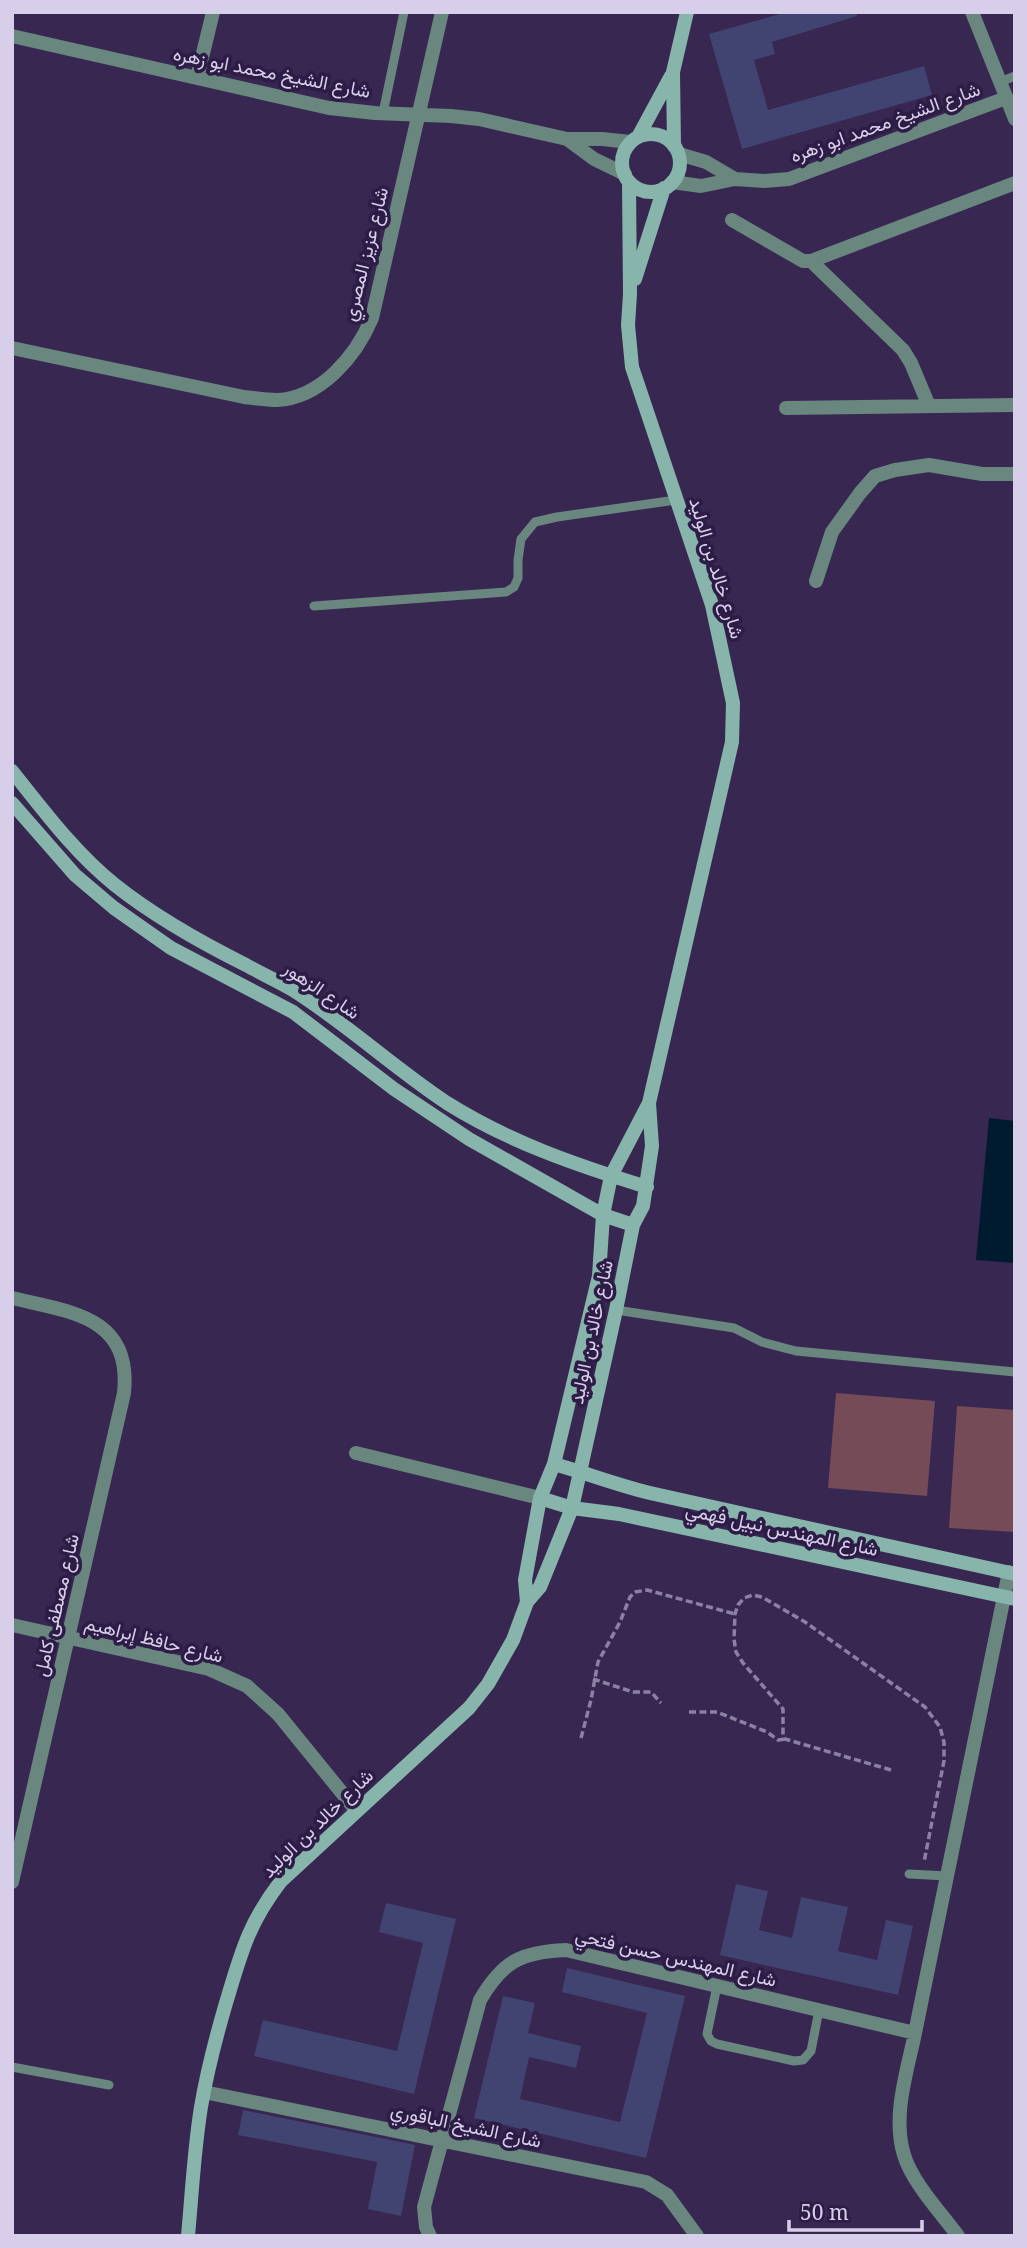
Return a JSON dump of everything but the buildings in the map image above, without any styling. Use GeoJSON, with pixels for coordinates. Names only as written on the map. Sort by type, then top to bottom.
{"type":"FeatureCollection","features":[{"type":"Feature","properties":{"kind":"street"},"geometry":{"type":"LineString","coordinates":[[197,78],[213,12]]}},
{"type":"Feature","properties":{"kind":"street","name":"شارع عزيز المصري"},"geometry":{"type":"LineString","coordinates":[[12,348],[244,397],[278,400],[305,393],[331,375],[354,352],[372,318],[442,12]]}},
{"type":"Feature","properties":{"kind":"street"},"geometry":{"type":"LineString","coordinates":[[673,72],[622,158],[627,178],[635,187],[649,192],[668,185],[678,174],[680,164],[673,72],[687,12]]}},
{"type":"Feature","properties":{"kind":"street"},"geometry":{"type":"LineString","coordinates":[[972,12],[1015,119]]}},
{"type":"Feature","properties":{"kind":"street","name":"شارع الشيخ محمد ابو زهره"},"geometry":{"type":"LineString","coordinates":[[12,36],[330,108],[479,119],[567,139],[634,139]]}},
{"type":"Feature","properties":{"kind":"street","name":"شارع الشيخ محمد ابو زهره"},"geometry":{"type":"LineString","coordinates":[[668,185],[701,186],[735,179],[789,179],[1006,98]]}},
{"type":"Feature","properties":{"kind":"street"},"geometry":{"type":"LineString","coordinates":[[634,139],[648,134],[658,135],[667,139],[677,150]]}},
{"type":"Feature","properties":{"kind":"street","name":"شارع الشيخ محمد ابو زهره"},"geometry":{"type":"LineString","coordinates":[[567,139],[583,152],[627,178]]}},
{"type":"Feature","properties":{"kind":"street","name":"شارع الشيخ محمد ابو زهره"},"geometry":{"type":"LineString","coordinates":[[677,150],[706,162],[735,179]]}},
{"type":"Feature","properties":{"kind":"street","name":"شارع خالد بن الوليد"},"geometry":{"type":"LineString","coordinates":[[527,1602],[524,1580],[541,1498],[554,1464],[599,1276],[603,1215],[611,1176],[649,1103],[733,742],[733,703],[712,606],[632,367],[628,326],[631,294],[627,178]]}},
{"type":"Feature","properties":{"kind":"street"},"geometry":{"type":"LineString","coordinates":[[733,220],[803,261],[811,261],[1015,183]]}},
{"type":"Feature","properties":{"kind":"street","name":"شارع خالد بن الوليد"},"geometry":{"type":"LineString","coordinates":[[631,294],[668,185]]}},
{"type":"Feature","properties":{"kind":"street"},"geometry":{"type":"LineString","coordinates":[[811,261],[903,350],[929,407]]}},
{"type":"Feature","properties":{"kind":"street"},"geometry":{"type":"LineString","coordinates":[[786,408],[1015,405]]}},
{"type":"Feature","properties":{"kind":"street"},"geometry":{"type":"LineString","coordinates":[[816,581],[832,532],[875,476],[929,465],[982,474],[1015,474]]}},
{"type":"Feature","properties":{"kind":"street","name":"شارع الزهور"},"geometry":{"type":"LineString","coordinates":[[12,771],[78,851],[116,886],[201,941],[294,990],[402,1072],[495,1131],[611,1176],[647,1186]]}},
{"type":"Feature","properties":{"kind":"street","name":"شارع الزهور"},"geometry":{"type":"LineString","coordinates":[[12,803],[75,875],[114,908],[171,948],[293,1012],[439,1120],[603,1215],[633,1225]]}},
{"type":"Feature","properties":{"kind":"street","name":"شارع خالد بن الوليد"},"geometry":{"type":"LineString","coordinates":[[188,2236],[204,2092],[212,2051],[250,1928],[281,1881],[469,1708],[501,1663],[527,1602],[540,1587],[572,1507],[633,1225],[643,1206],[652,1146],[649,1103]]}},
{"type":"Feature","properties":{"kind":"street","name":"شارع مصطفى كامل"},"geometry":{"type":"LineString","coordinates":[[12,1298],[82,1315],[99,1324],[113,1338],[122,1354],[126,1374],[124,1393],[12,1882]]}},
{"type":"Feature","properties":{"kind":"street"},"geometry":{"type":"LineString","coordinates":[[356,1453],[541,1498]]}},
{"type":"Feature","properties":{"kind":"street","name":"شارع المهندس نبيل فهمي"},"geometry":{"type":"LineString","coordinates":[[554,1464],[580,1471],[599,1480],[650,1493],[1012,1573]]}},
{"type":"Feature","properties":{"kind":"street","name":"شارع المهندس نبيل فهمي"},"geometry":{"type":"LineString","coordinates":[[541,1498],[572,1507],[641,1519],[1009,1598]]}},
{"type":"Feature","properties":{"kind":"street"},"geometry":{"type":"LineString","coordinates":[[958,2236],[918,2182],[904,2158],[898,2131],[901,2104],[947,1876],[1009,1598],[1012,1573]]}},
{"type":"Feature","properties":{"kind":"street","name":"شارع حافظ إبراهيم"},"geometry":{"type":"LineString","coordinates":[[12,1625],[209,1669],[247,1686],[278,1714],[356,1810]]}},
{"type":"Feature","properties":{"kind":"street","name":"شارع المهندس حسن فتحي"},"geometry":{"type":"LineString","coordinates":[[430,2236],[424,2207],[480,2000],[494,1978],[514,1961],[539,1951],[566,1950],[915,2034]]}},
{"type":"Feature","properties":{"kind":"street","name":"شارع الشيخ الباقوري"},"geometry":{"type":"LineString","coordinates":[[204,2092],[646,2182],[667,2195],[697,2236]]}},
{"type":"Feature","properties":{"kind":"lane"},"geometry":{"type":"LineString","coordinates":[[383,113],[404,12]]}},
{"type":"Feature","properties":{"kind":"lane"},"geometry":{"type":"LineString","coordinates":[[1000,82],[1015,76]]}},
{"type":"Feature","properties":{"kind":"lane"},"geometry":{"type":"LineString","coordinates":[[314,606],[506,592],[514,587],[518,578],[521,538],[535,522],[676,500]]}},
{"type":"Feature","properties":{"kind":"lane"},"geometry":{"type":"LineString","coordinates":[[616,1310],[734,1328],[762,1342],[796,1351],[1015,1372]]}},
{"type":"Feature","properties":{"kind":"lane"},"geometry":{"type":"LineString","coordinates":[[909,1874],[947,1876]]}},
{"type":"Feature","properties":{"kind":"lane"},"geometry":{"type":"LineString","coordinates":[[717,1986],[707,2034],[717,2044],[794,2061],[803,2060],[811,2050],[819,2010]]}},
{"type":"Feature","properties":{"kind":"lane"},"geometry":{"type":"LineString","coordinates":[[12,2067],[109,2085]]}},
{"type":"Feature","properties":{"kind":"path"},"geometry":{"type":"LineString","coordinates":[[581,1738],[598,1662],[631,1597],[640,1590],[648,1590],[734,1614]]}},
{"type":"Feature","properties":{"kind":"path"},"geometry":{"type":"LineString","coordinates":[[785,1739],[783,1709],[736,1652],[734,1614],[744,1598],[753,1595],[774,1603],[806,1622],[925,1707],[940,1727],[944,1742],[944,1761],[921,1875]]}},
{"type":"Feature","properties":{"kind":"path"},"geometry":{"type":"LineString","coordinates":[[593,1679],[624,1690],[651,1692],[661,1703]]}},
{"type":"Feature","properties":{"kind":"path"},"geometry":{"type":"LineString","coordinates":[[689,1712],[717,1712],[767,1732],[778,1740],[785,1739],[891,1770]]}},
{"type":"Feature","properties":{"kind":"shaded area"},"geometry":{"type":"Polygon","coordinates":[[[836,1393],[935,1401],[927,1496],[828,1488],[836,1393]]]}},
{"type":"Feature","properties":{"kind":"shaded area"},"geometry":{"type":"Polygon","coordinates":[[[957,1406],[1015,1410],[1015,1532],[949,1528],[957,1406]]]}},
{"type":"Feature","properties":{"kind":"water"},"geometry":{"type":"Polygon","coordinates":[[[989,1118],[1015,1121],[1015,1263],[976,1260],[989,1118]]]}}]}
